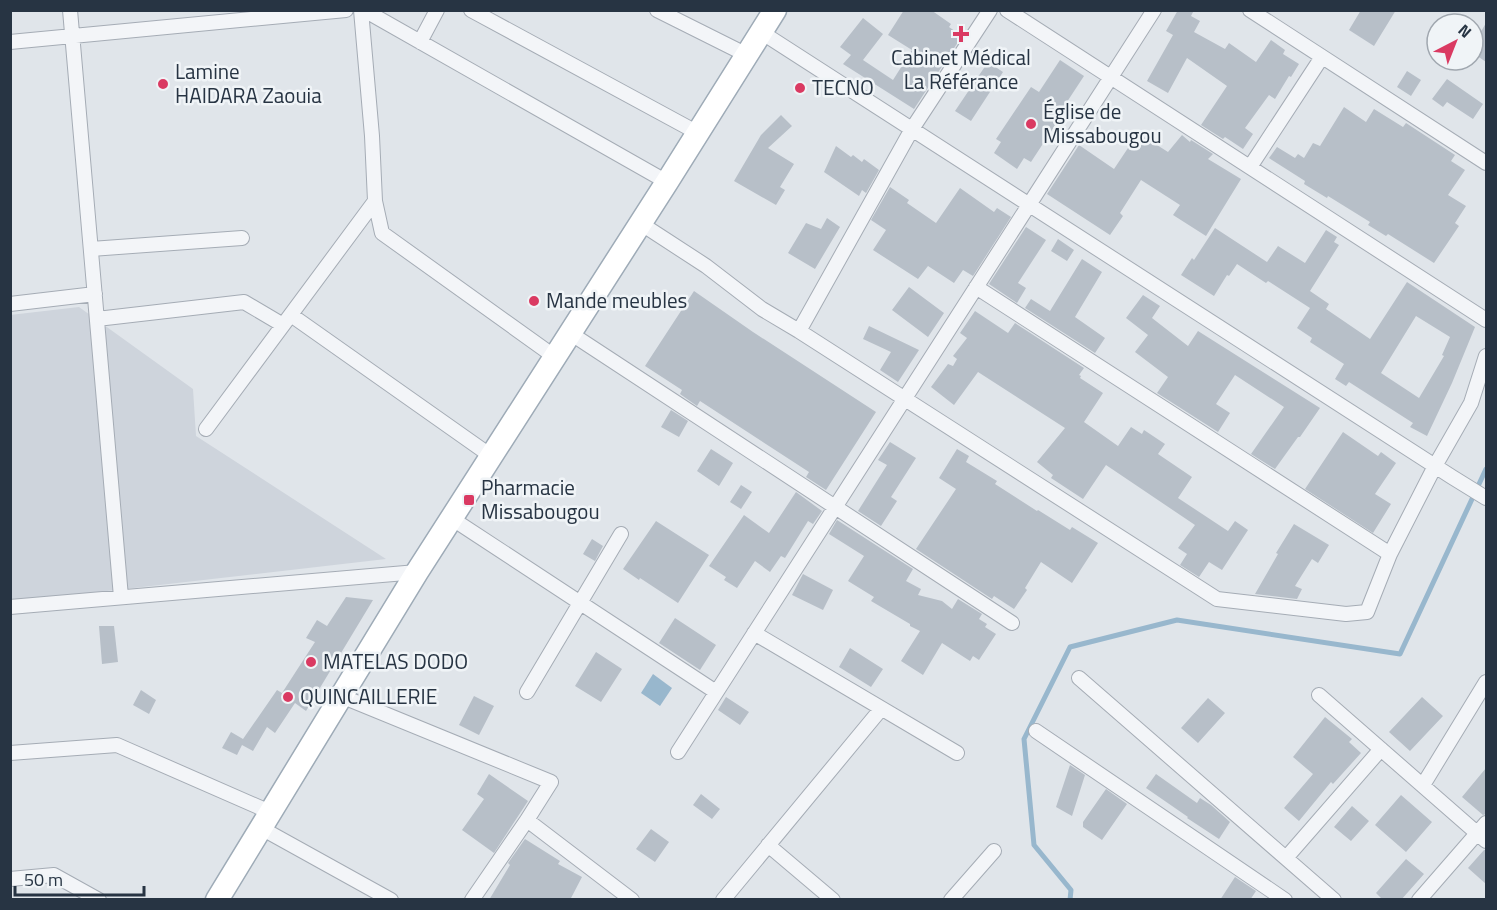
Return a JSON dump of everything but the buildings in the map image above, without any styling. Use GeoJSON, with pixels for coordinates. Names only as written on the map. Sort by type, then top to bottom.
{"type":"FeatureCollection","features":[{"type":"Feature","properties":{"kind":"main road"},"geometry":{"type":"LineString","coordinates":[[217,900],[417,572],[775,10]]}},
{"type":"Feature","properties":{"kind":"street"},"geometry":{"type":"LineString","coordinates":[[70,10],[121,597]]}},
{"type":"Feature","properties":{"kind":"street"},"geometry":{"type":"LineString","coordinates":[[10,42],[346,10]]}},
{"type":"Feature","properties":{"kind":"street"},"geometry":{"type":"LineString","coordinates":[[362,10],[667,182]]}},
{"type":"Feature","properties":{"kind":"street"},"geometry":{"type":"LineString","coordinates":[[362,10],[375,201],[382,233],[555,357]]}},
{"type":"Feature","properties":{"kind":"street"},"geometry":{"type":"LineString","coordinates":[[420,42],[437,10]]}},
{"type":"Feature","properties":{"kind":"street"},"geometry":{"type":"LineString","coordinates":[[471,10],[698,133]]}},
{"type":"Feature","properties":{"kind":"street"},"geometry":{"type":"LineString","coordinates":[[657,10],[747,55]]}},
{"type":"Feature","properties":{"kind":"street"},"geometry":{"type":"LineString","coordinates":[[799,331],[912,129],[990,10]]}},
{"type":"Feature","properties":{"kind":"street"},"geometry":{"type":"LineString","coordinates":[[1008,10],[1486,320]]}},
{"type":"Feature","properties":{"kind":"street"},"geometry":{"type":"LineString","coordinates":[[678,752],[1154,10]]}},
{"type":"Feature","properties":{"kind":"street"},"geometry":{"type":"LineString","coordinates":[[1250,10],[1486,163]]}},
{"type":"Feature","properties":{"kind":"street"},"geometry":{"type":"LineString","coordinates":[[761,32],[1486,498]]}},
{"type":"Feature","properties":{"kind":"street"},"geometry":{"type":"LineString","coordinates":[[1250,167],[1322,57]]}},
{"type":"Feature","properties":{"kind":"street"},"geometry":{"type":"LineString","coordinates":[[206,429],[375,201]]}},
{"type":"Feature","properties":{"kind":"street"},"geometry":{"type":"LineString","coordinates":[[640,223],[706,266],[762,309],[1217,598],[1346,614],[1367,612],[1389,554],[1471,403],[1486,356]]}},
{"type":"Feature","properties":{"kind":"street"},"geometry":{"type":"LineString","coordinates":[[91,249],[242,238]]}},
{"type":"Feature","properties":{"kind":"street"},"geometry":{"type":"LineString","coordinates":[[976,287],[1389,554]]}},
{"type":"Feature","properties":{"kind":"street"},"geometry":{"type":"LineString","coordinates":[[10,304],[95,294]]}},
{"type":"Feature","properties":{"kind":"street"},"geometry":{"type":"LineString","coordinates":[[97,319],[244,302],[287,320],[491,456]]}},
{"type":"Feature","properties":{"kind":"street"},"geometry":{"type":"LineString","coordinates":[[570,333],[1012,623]]}},
{"type":"Feature","properties":{"kind":"street"},"geometry":{"type":"LineString","coordinates":[[451,518],[716,692]]}},
{"type":"Feature","properties":{"kind":"street"},"geometry":{"type":"LineString","coordinates":[[527,692],[621,534]]}},
{"type":"Feature","properties":{"kind":"street"},"geometry":{"type":"LineString","coordinates":[[10,607],[417,572]]}},
{"type":"Feature","properties":{"kind":"street"},"geometry":{"type":"LineString","coordinates":[[754,633],[957,753]]}},
{"type":"Feature","properties":{"kind":"street"},"geometry":{"type":"LineString","coordinates":[[1079,678],[1334,900]]}},
{"type":"Feature","properties":{"kind":"street"},"geometry":{"type":"LineString","coordinates":[[1423,785],[1486,682]]}},
{"type":"Feature","properties":{"kind":"street"},"geometry":{"type":"LineString","coordinates":[[1319,695],[1423,785],[1484,832],[1419,900]]}},
{"type":"Feature","properties":{"kind":"street"},"geometry":{"type":"LineString","coordinates":[[341,696],[551,782],[472,900]]}},
{"type":"Feature","properties":{"kind":"street"},"geometry":{"type":"LineString","coordinates":[[723,900],[881,709]]}},
{"type":"Feature","properties":{"kind":"street"},"geometry":{"type":"LineString","coordinates":[[1036,731],[1285,900]]}},
{"type":"Feature","properties":{"kind":"street"},"geometry":{"type":"LineString","coordinates":[[10,753],[117,745],[266,820],[384,898]]}},
{"type":"Feature","properties":{"kind":"street"},"geometry":{"type":"LineString","coordinates":[[1286,858],[1381,749]]}},
{"type":"Feature","properties":{"kind":"street"},"geometry":{"type":"LineString","coordinates":[[527,820],[632,900]]}},
{"type":"Feature","properties":{"kind":"street"},"geometry":{"type":"LineString","coordinates":[[768,845],[833,900]]}},
{"type":"Feature","properties":{"kind":"street"},"geometry":{"type":"LineString","coordinates":[[951,900],[994,851]]}},
{"type":"Feature","properties":{"kind":"street"},"geometry":{"type":"LineString","coordinates":[[10,879],[54,875],[99,900]]}},
{"type":"Feature","properties":{"kind":"shaded area"},"geometry":{"type":"Polygon","coordinates":[[[79,307],[193,389],[196,436],[386,559],[11,602],[10,315],[79,307]]]}},
{"type":"Feature","properties":{"kind":"water"},"geometry":{"type":"Polygon","coordinates":[[[653,674],[672,688],[660,706],[641,693],[653,674]]]}},
{"type":"Feature","properties":{"kind":"waterway"},"geometry":{"type":"LineString","coordinates":[[1070,900],[1071,890],[1034,845],[1024,739],[1070,647],[1177,620],[1400,654],[1486,469]]}},
{"type":"Feature","properties":{"kind":"place","name":"Cabinet Médical La Référance"},"geometry":{"type":"Point","coordinates":[961,34]}},
{"type":"Feature","properties":{"kind":"place","name":"Lamine HAIDARA Zaouia"},"geometry":{"type":"Point","coordinates":[163,84]}},
{"type":"Feature","properties":{"kind":"place","name":"TECNO"},"geometry":{"type":"Point","coordinates":[800,88]}},
{"type":"Feature","properties":{"kind":"place","name":"Église de Missabougou"},"geometry":{"type":"Point","coordinates":[1031,124]}},
{"type":"Feature","properties":{"kind":"place","name":"Mande meubles"},"geometry":{"type":"Point","coordinates":[534,301]}},
{"type":"Feature","properties":{"kind":"place","name":"Pharmacie Missabougou"},"geometry":{"type":"Point","coordinates":[469,500]}},
{"type":"Feature","properties":{"kind":"place","name":"MATELAS DODO"},"geometry":{"type":"Point","coordinates":[311,662]}},
{"type":"Feature","properties":{"kind":"place","name":"QUINCAILLERIE"},"geometry":{"type":"Point","coordinates":[288,697]}}]}
